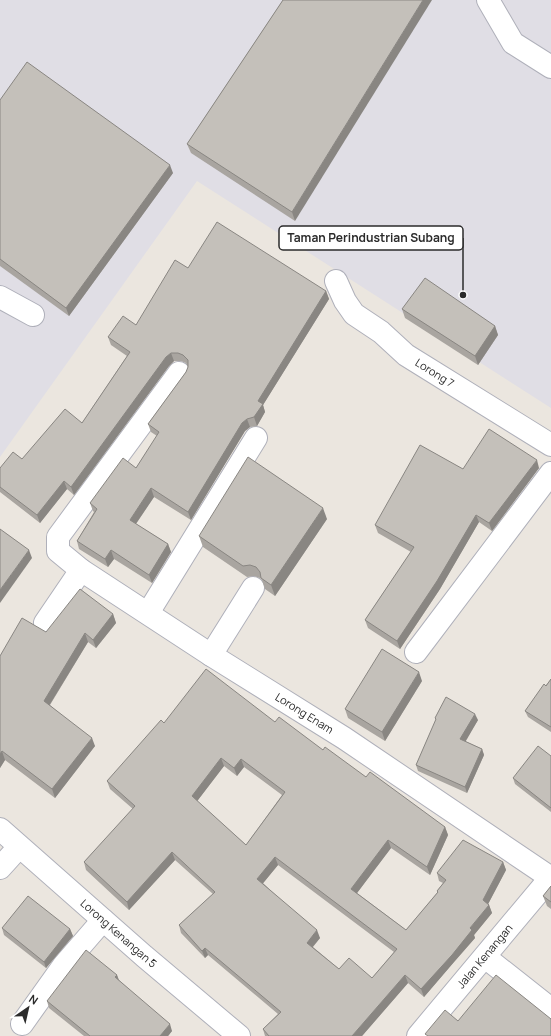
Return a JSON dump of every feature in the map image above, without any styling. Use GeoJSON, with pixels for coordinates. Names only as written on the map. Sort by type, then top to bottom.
{"type":"FeatureCollection","features":[{"type":"Feature","properties":{"kind":"street"},"geometry":{"type":"LineString","coordinates":[[488,0],[513,43],[551,67]]}},
{"type":"Feature","properties":{"kind":"street","name":"Lorong 7"},"geometry":{"type":"LineString","coordinates":[[336,281],[345,301],[354,314],[382,332],[406,355],[551,445]]}},
{"type":"Feature","properties":{"kind":"street"},"geometry":{"type":"LineString","coordinates":[[0,297],[33,315]]}},
{"type":"Feature","properties":{"kind":"street","name":"Lorong Enam"},"geometry":{"type":"LineString","coordinates":[[179,373],[58,537],[58,551],[81,570],[211,655],[344,738],[551,877]]}},
{"type":"Feature","properties":{"kind":"street"},"geometry":{"type":"LineString","coordinates":[[148,613],[256,438]]}},
{"type":"Feature","properties":{"kind":"street"},"geometry":{"type":"LineString","coordinates":[[416,652],[551,473]]}},
{"type":"Feature","properties":{"kind":"street"},"geometry":{"type":"LineString","coordinates":[[45,623],[81,570]]}},
{"type":"Feature","properties":{"kind":"street"},"geometry":{"type":"LineString","coordinates":[[211,655],[253,588]]}},
{"type":"Feature","properties":{"kind":"street","name":"Lorong Kenangan 5"},"geometry":{"type":"LineString","coordinates":[[0,829],[103,920],[239,1036]]}},
{"type":"Feature","properties":{"kind":"street"},"geometry":{"type":"LineString","coordinates":[[0,868],[19,846]]}},
{"type":"Feature","properties":{"kind":"street","name":"Jalan Kenangan"},"geometry":{"type":"LineString","coordinates":[[418,1036],[551,877]]}},
{"type":"Feature","properties":{"kind":"street"},"geometry":{"type":"LineString","coordinates":[[22,1024],[64,964],[103,920]]}},
{"type":"Feature","properties":{"kind":"street"},"geometry":{"type":"LineString","coordinates":[[485,957],[551,1009]]}},
{"type":"Feature","properties":{"kind":"shaded area"},"geometry":{"type":"Polygon","coordinates":[[[0,0],[551,0],[551,408],[197,181],[0,457],[0,0]]]}},
{"type":"Feature","properties":{"kind":"building"},"geometry":{"type":"Polygon","coordinates":[[[283,0],[423,0],[292,212],[187,144],[283,0]]]}},
{"type":"Feature","properties":{"kind":"building"},"geometry":{"type":"Polygon","coordinates":[[[27,62],[170,165],[66,308],[0,259],[0,100],[27,62]]]}},
{"type":"Feature","properties":{"kind":"building"},"geometry":{"type":"Polygon","coordinates":[[[217,222],[326,291],[258,401],[263,404],[254,417],[247,419],[242,423],[188,512],[151,488],[130,520],[168,544],[149,575],[111,550],[105,559],[77,541],[97,509],[90,503],[123,458],[136,468],[159,432],[148,424],[186,372],[188,360],[183,355],[171,353],[166,357],[71,487],[64,481],[37,515],[0,487],[0,468],[13,452],[22,459],[65,409],[82,423],[130,352],[108,337],[123,316],[136,325],[175,260],[188,268],[217,222]]]}},
{"type":"Feature","properties":{"kind":"building"},"geometry":{"type":"Polygon","coordinates":[[[425,278],[495,326],[475,356],[402,309],[425,278]]]}},
{"type":"Feature","properties":{"kind":"building"},"geometry":{"type":"Polygon","coordinates":[[[489,429],[537,460],[489,523],[476,515],[437,581],[397,641],[365,620],[414,547],[375,525],[420,445],[463,469],[489,429]]]}},
{"type":"Feature","properties":{"kind":"building"},"geometry":{"type":"Polygon","coordinates":[[[248,457],[323,508],[271,585],[261,578],[260,572],[256,567],[250,565],[243,566],[199,536],[248,457]]]}},
{"type":"Feature","properties":{"kind":"building"},"geometry":{"type":"Polygon","coordinates":[[[0,529],[29,550],[0,590],[0,529]]]}},
{"type":"Feature","properties":{"kind":"building"},"geometry":{"type":"Polygon","coordinates":[[[80,589],[113,614],[93,640],[85,633],[44,701],[92,738],[52,789],[2,751],[0,754],[0,656],[22,618],[46,632],[80,589]]]}},
{"type":"Feature","properties":{"kind":"building"},"geometry":{"type":"Polygon","coordinates":[[[382,649],[419,672],[382,732],[345,709],[382,649]]]}},
{"type":"Feature","properties":{"kind":"building"},"geometry":{"type":"Polygon","coordinates":[[[206,669],[275,722],[279,717],[323,750],[325,747],[366,777],[370,772],[445,827],[427,867],[388,840],[351,889],[406,930],[438,892],[437,891],[446,880],[437,873],[463,840],[503,862],[483,900],[489,905],[470,928],[472,930],[452,955],[421,989],[405,975],[352,1036],[269,1036],[263,1029],[281,1012],[205,948],[202,951],[179,925],[215,892],[172,852],[127,902],[84,862],[135,806],[107,781],[161,720],[164,723],[206,669]],[[221,758],[192,796],[246,845],[285,792],[241,759],[234,768],[221,758]],[[275,857],[257,879],[317,930],[307,943],[339,969],[349,958],[372,978],[397,949],[275,857]]]}},
{"type":"Feature","properties":{"kind":"building"},"geometry":{"type":"Polygon","coordinates":[[[551,679],[551,727],[525,711],[544,684],[546,686],[551,679]]]}},
{"type":"Feature","properties":{"kind":"building"},"geometry":{"type":"Polygon","coordinates":[[[446,697],[475,714],[460,739],[482,749],[465,787],[416,765],[436,719],[435,718],[446,697]]]}},
{"type":"Feature","properties":{"kind":"building"},"geometry":{"type":"Polygon","coordinates":[[[538,746],[551,756],[551,808],[513,778],[538,746]]]}},
{"type":"Feature","properties":{"kind":"building"},"geometry":{"type":"Polygon","coordinates":[[[551,886],[551,902],[543,896],[551,886]]]}},
{"type":"Feature","properties":{"kind":"building"},"geometry":{"type":"Polygon","coordinates":[[[28,896],[70,929],[44,962],[2,928],[28,896]]]}},
{"type":"Feature","properties":{"kind":"building"},"geometry":{"type":"Polygon","coordinates":[[[86,950],[117,975],[115,977],[170,1024],[160,1036],[90,1036],[47,1001],[86,950]]]}},
{"type":"Feature","properties":{"kind":"building"},"geometry":{"type":"Polygon","coordinates":[[[496,975],[551,1019],[551,1036],[428,1036],[425,1034],[445,1010],[458,1021],[496,975]]]}},
{"type":"Feature","properties":{"kind":"place","name":"Taman Perindustrian Subang"},"geometry":{"type":"Point","coordinates":[463,295]}}]}
